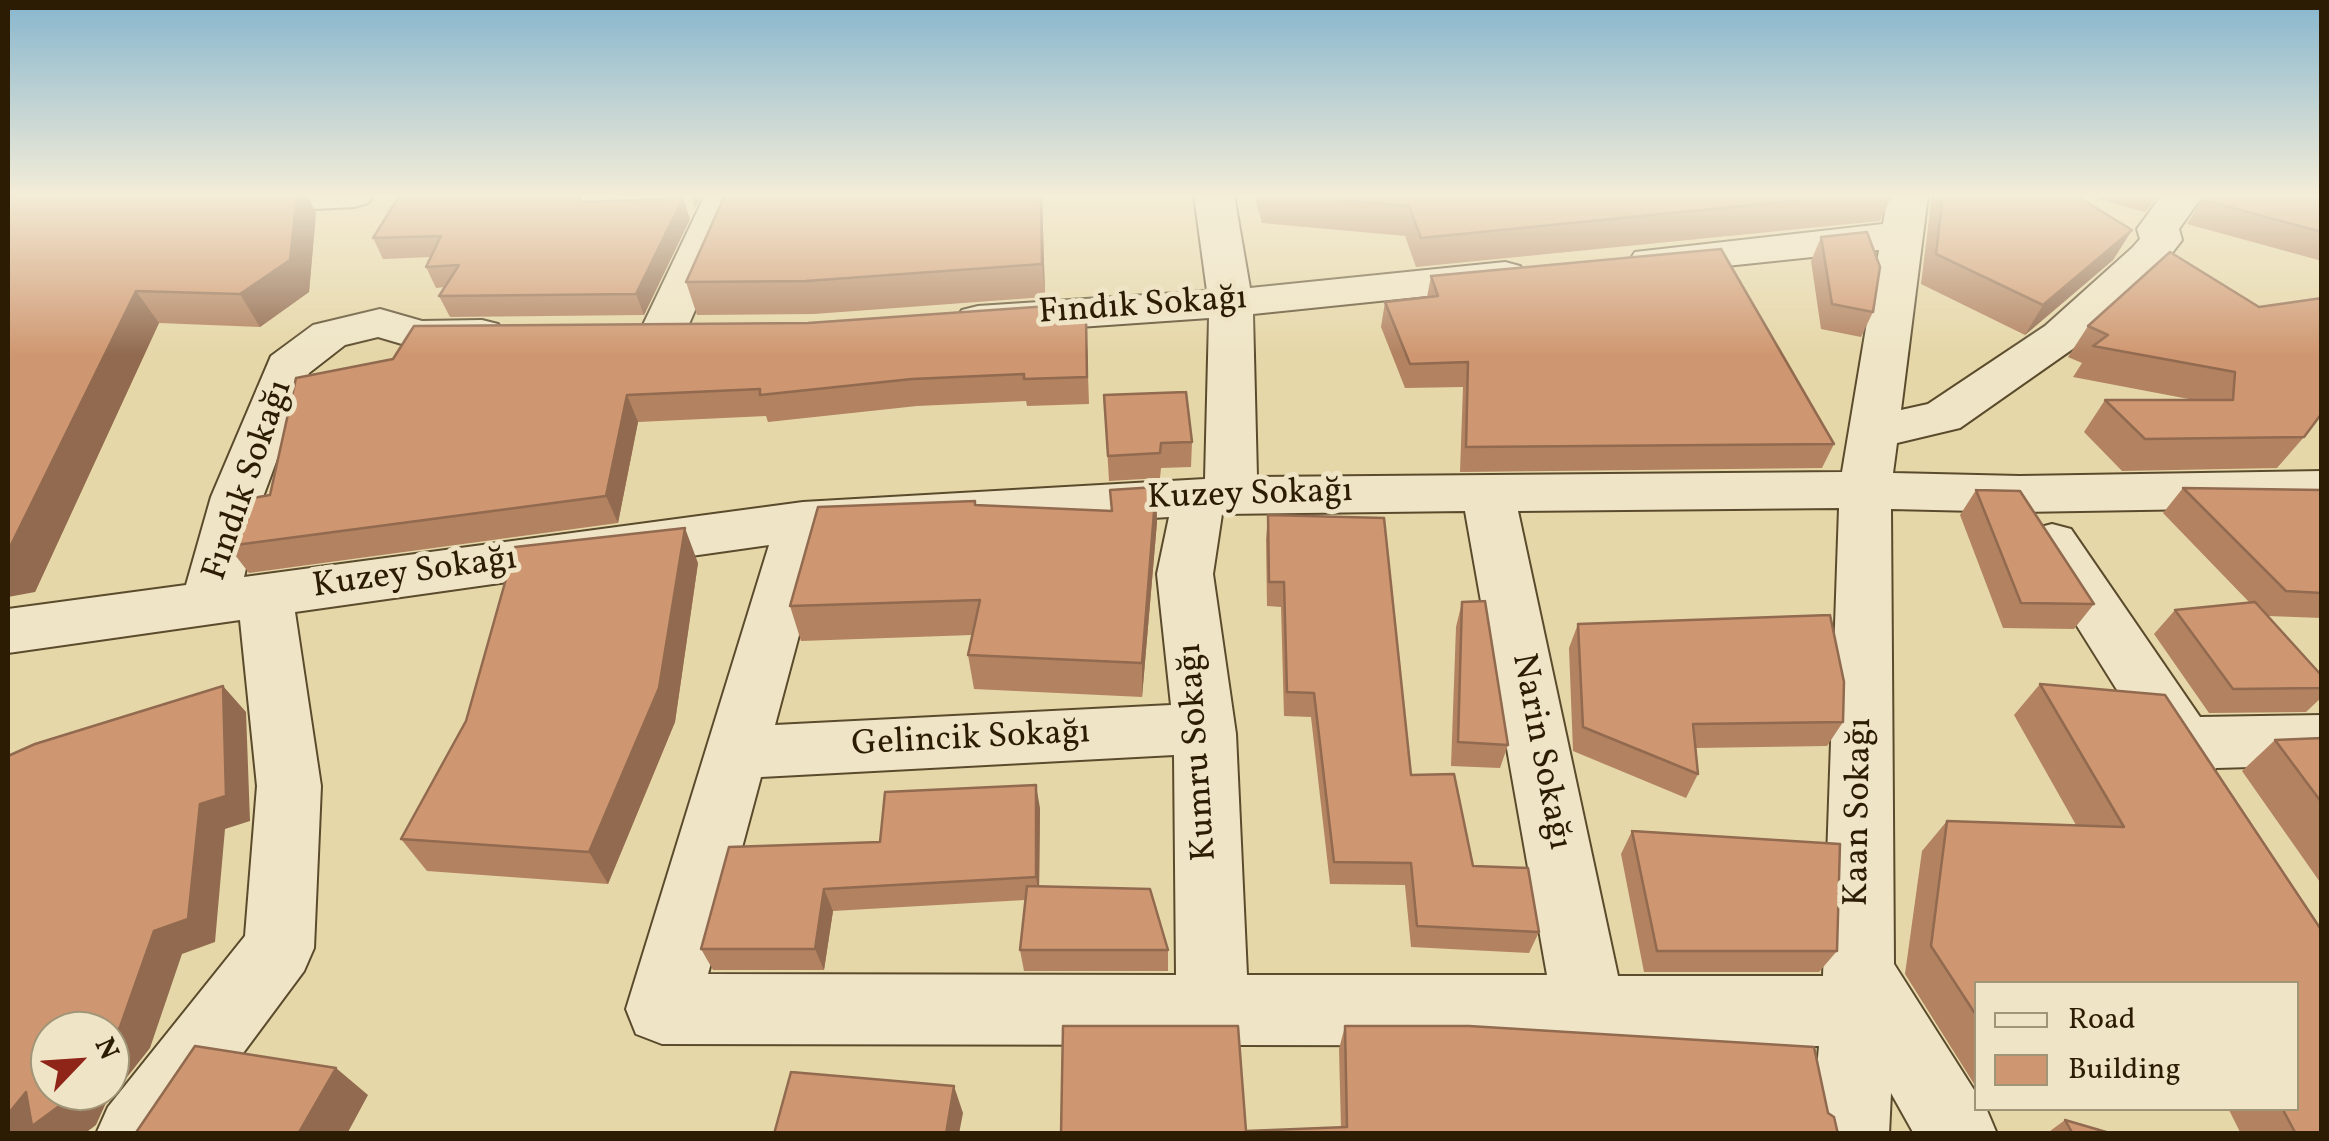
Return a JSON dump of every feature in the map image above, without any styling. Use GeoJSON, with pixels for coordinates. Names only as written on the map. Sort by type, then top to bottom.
{"type":"FeatureCollection","features":[{"type":"Feature","properties":{"kind":"street"},"geometry":{"type":"LineString","coordinates":[[663,332],[702,248]]}},
{"type":"Feature","properties":{"kind":"street","name":"Kumru Sokağı"},"geometry":{"type":"LineString","coordinates":[[1212,1010],[1205,734],[1185,574],[1215,496],[1230,303],[1222,248]]}},
{"type":"Feature","properties":{"kind":"street"},"geometry":{"type":"LineString","coordinates":[[1614,264],[1707,248]]}},
{"type":"Feature","properties":{"kind":"street","name":"Kaan Sokağı"},"geometry":{"type":"LineString","coordinates":[[1850,1134],[1859,992],[1870,461],[1899,248]]}},
{"type":"Feature","properties":{"kind":"street"},"geometry":{"type":"LineString","coordinates":[[1870,461],[2062,336],[2154,248]]}},
{"type":"Feature","properties":{"kind":"street","name":"Fındık Sokağı"},"geometry":{"type":"LineString","coordinates":[[928,324],[1230,303],[1555,270]]}},
{"type":"Feature","properties":{"kind":"street","name":"Fındık Sokağı"},"geometry":{"type":"LineString","coordinates":[[237,600],[237,498],[288,366],[329,335],[380,323],[418,335],[531,333]]}},
{"type":"Feature","properties":{"kind":"street","name":"Kuzey Sokağı"},"geometry":{"type":"LineString","coordinates":[[8,631],[802,521],[1215,496],[1488,493],[1870,461],[2020,494],[2322,489]]}},
{"type":"Feature","properties":{"kind":"street","name":"Narin Sokağı"},"geometry":{"type":"LineString","coordinates":[[1488,493],[1589,1010]]}},
{"type":"Feature","properties":{"kind":"street"},"geometry":{"type":"LineString","coordinates":[[2020,494],[2226,807]]}},
{"type":"Feature","properties":{"kind":"street"},"geometry":{"type":"LineString","coordinates":[[802,521],[662,1009],[1589,1010],[1859,992],[1958,1134]]}},
{"type":"Feature","properties":{"kind":"street"},"geometry":{"type":"LineString","coordinates":[[135,1134],[279,948],[289,786],[237,600]]}},
{"type":"Feature","properties":{"kind":"street","name":"Gelincik Sokağı"},"geometry":{"type":"LineString","coordinates":[[736,753],[1176,730],[1205,734]]}},
{"type":"Feature","properties":{"kind":"street"},"geometry":{"type":"LineString","coordinates":[[2183,743],[2322,740]]}},
{"type":"Feature","properties":{"kind":"building"},"geometry":{"type":"Polygon","coordinates":[[[8,248],[291,248],[290,260],[240,294],[136,291],[8,551],[8,248]]]}},
{"type":"Feature","properties":{"kind":"building"},"geometry":{"type":"Polygon","coordinates":[[[435,248],[658,248],[636,294],[439,296],[459,265],[426,267],[435,248]]]}},
{"type":"Feature","properties":{"kind":"building"},"geometry":{"type":"Polygon","coordinates":[[[701,248],[1042,248],[1042,264],[806,281],[686,282],[701,248]]]}},
{"type":"Feature","properties":{"kind":"building"},"geometry":{"type":"Polygon","coordinates":[[[1823,248],[1873,248],[1880,267],[1873,312],[1832,304],[1823,248]]]}},
{"type":"Feature","properties":{"kind":"building"},"geometry":{"type":"Polygon","coordinates":[[[1937,248],[2110,248],[2043,305],[1936,254],[1937,248]]]}},
{"type":"Feature","properties":{"kind":"building"},"geometry":{"type":"Polygon","coordinates":[[[1721,249],[1834,444],[1466,447],[1468,362],[1410,364],[1385,302],[1438,296],[1431,276],[1721,249]]]}},
{"type":"Feature","properties":{"kind":"building"},"geometry":{"type":"Polygon","coordinates":[[[2170,252],[2259,307],[2322,298],[2322,413],[2304,437],[2145,439],[2105,400],[2233,400],[2235,372],[2093,346],[2108,335],[2088,326],[2170,252]]]}},
{"type":"Feature","properties":{"kind":"building"},"geometry":{"type":"Polygon","coordinates":[[[1049,306],[1051,317],[1086,316],[1087,377],[1024,379],[1024,374],[912,379],[760,395],[760,389],[627,395],[606,496],[228,546],[241,500],[270,495],[296,378],[393,359],[414,326],[808,323],[1049,306]]]}},
{"type":"Feature","properties":{"kind":"building"},"geometry":{"type":"Polygon","coordinates":[[[1186,392],[1192,442],[1161,443],[1160,453],[1108,456],[1104,395],[1186,392]]]}},
{"type":"Feature","properties":{"kind":"building"},"geometry":{"type":"Polygon","coordinates":[[[1156,487],[1142,663],[968,655],[980,600],[790,606],[818,507],[975,501],[975,505],[1112,511],[1110,490],[1156,487]]]}},
{"type":"Feature","properties":{"kind":"building"},"geometry":{"type":"Polygon","coordinates":[[[2183,488],[2322,490],[2322,593],[2286,591],[2183,488]]]}},
{"type":"Feature","properties":{"kind":"building"},"geometry":{"type":"Polygon","coordinates":[[[1976,490],[2020,491],[2094,604],[2021,603],[1976,490]]]}},
{"type":"Feature","properties":{"kind":"building"},"geometry":{"type":"Polygon","coordinates":[[[1268,515],[1384,518],[1411,775],[1454,774],[1473,866],[1528,868],[1539,932],[1417,926],[1411,863],[1334,862],[1314,693],[1287,692],[1284,582],[1269,582],[1268,515]]]}},
{"type":"Feature","properties":{"kind":"building"},"geometry":{"type":"Polygon","coordinates":[[[685,528],[659,688],[589,852],[401,839],[466,721],[515,547],[685,528]]]}},
{"type":"Feature","properties":{"kind":"building"},"geometry":{"type":"Polygon","coordinates":[[[1485,601],[1508,745],[1458,742],[1462,602],[1485,601]]]}},
{"type":"Feature","properties":{"kind":"building"},"geometry":{"type":"Polygon","coordinates":[[[2255,602],[2322,676],[2322,688],[2233,689],[2175,610],[2255,602]]]}},
{"type":"Feature","properties":{"kind":"building"},"geometry":{"type":"Polygon","coordinates":[[[1830,615],[1844,682],[1843,722],[1693,724],[1698,774],[1583,727],[1578,624],[1830,615]]]}},
{"type":"Feature","properties":{"kind":"building"},"geometry":{"type":"Polygon","coordinates":[[[2040,684],[2165,695],[2322,931],[2322,1134],[2296,1134],[2284,1111],[2299,1111],[2299,981],[1974,981],[1974,1012],[1931,946],[1947,821],[2124,827],[2040,684]]]}},
{"type":"Feature","properties":{"kind":"building"},"geometry":{"type":"Polygon","coordinates":[[[223,686],[226,796],[200,804],[188,919],[154,931],[126,1011],[30,1011],[30,1111],[52,1111],[32,1126],[26,1092],[8,1114],[8,756],[35,744],[223,686]]]}},
{"type":"Feature","properties":{"kind":"building"},"geometry":{"type":"Polygon","coordinates":[[[2322,738],[2322,803],[2275,740],[2322,738]]]}},
{"type":"Feature","properties":{"kind":"building"},"geometry":{"type":"Polygon","coordinates":[[[1036,785],[1036,877],[824,889],[815,949],[701,949],[729,847],[880,842],[885,792],[1036,785]]]}},
{"type":"Feature","properties":{"kind":"building"},"geometry":{"type":"Polygon","coordinates":[[[1632,831],[1840,844],[1837,951],[1657,951],[1632,831]]]}},
{"type":"Feature","properties":{"kind":"building"},"geometry":{"type":"Polygon","coordinates":[[[1027,886],[1150,889],[1168,950],[1020,950],[1027,886]]]}},
{"type":"Feature","properties":{"kind":"building"},"geometry":{"type":"Polygon","coordinates":[[[1063,1026],[1238,1026],[1246,1131],[1347,1127],[1345,1026],[1469,1026],[1814,1047],[1828,1113],[1834,1117],[1838,1134],[1061,1134],[1063,1026]]]}},
{"type":"Feature","properties":{"kind":"building"},"geometry":{"type":"Polygon","coordinates":[[[195,1046],[336,1068],[298,1134],[135,1134],[195,1046]]]}},
{"type":"Feature","properties":{"kind":"building"},"geometry":{"type":"Polygon","coordinates":[[[791,1072],[954,1086],[946,1134],[774,1134],[791,1072]]]}},
{"type":"Feature","properties":{"kind":"building"},"geometry":{"type":"Polygon","coordinates":[[[2065,1120],[2113,1134],[2073,1134],[2065,1120]]]}}]}
